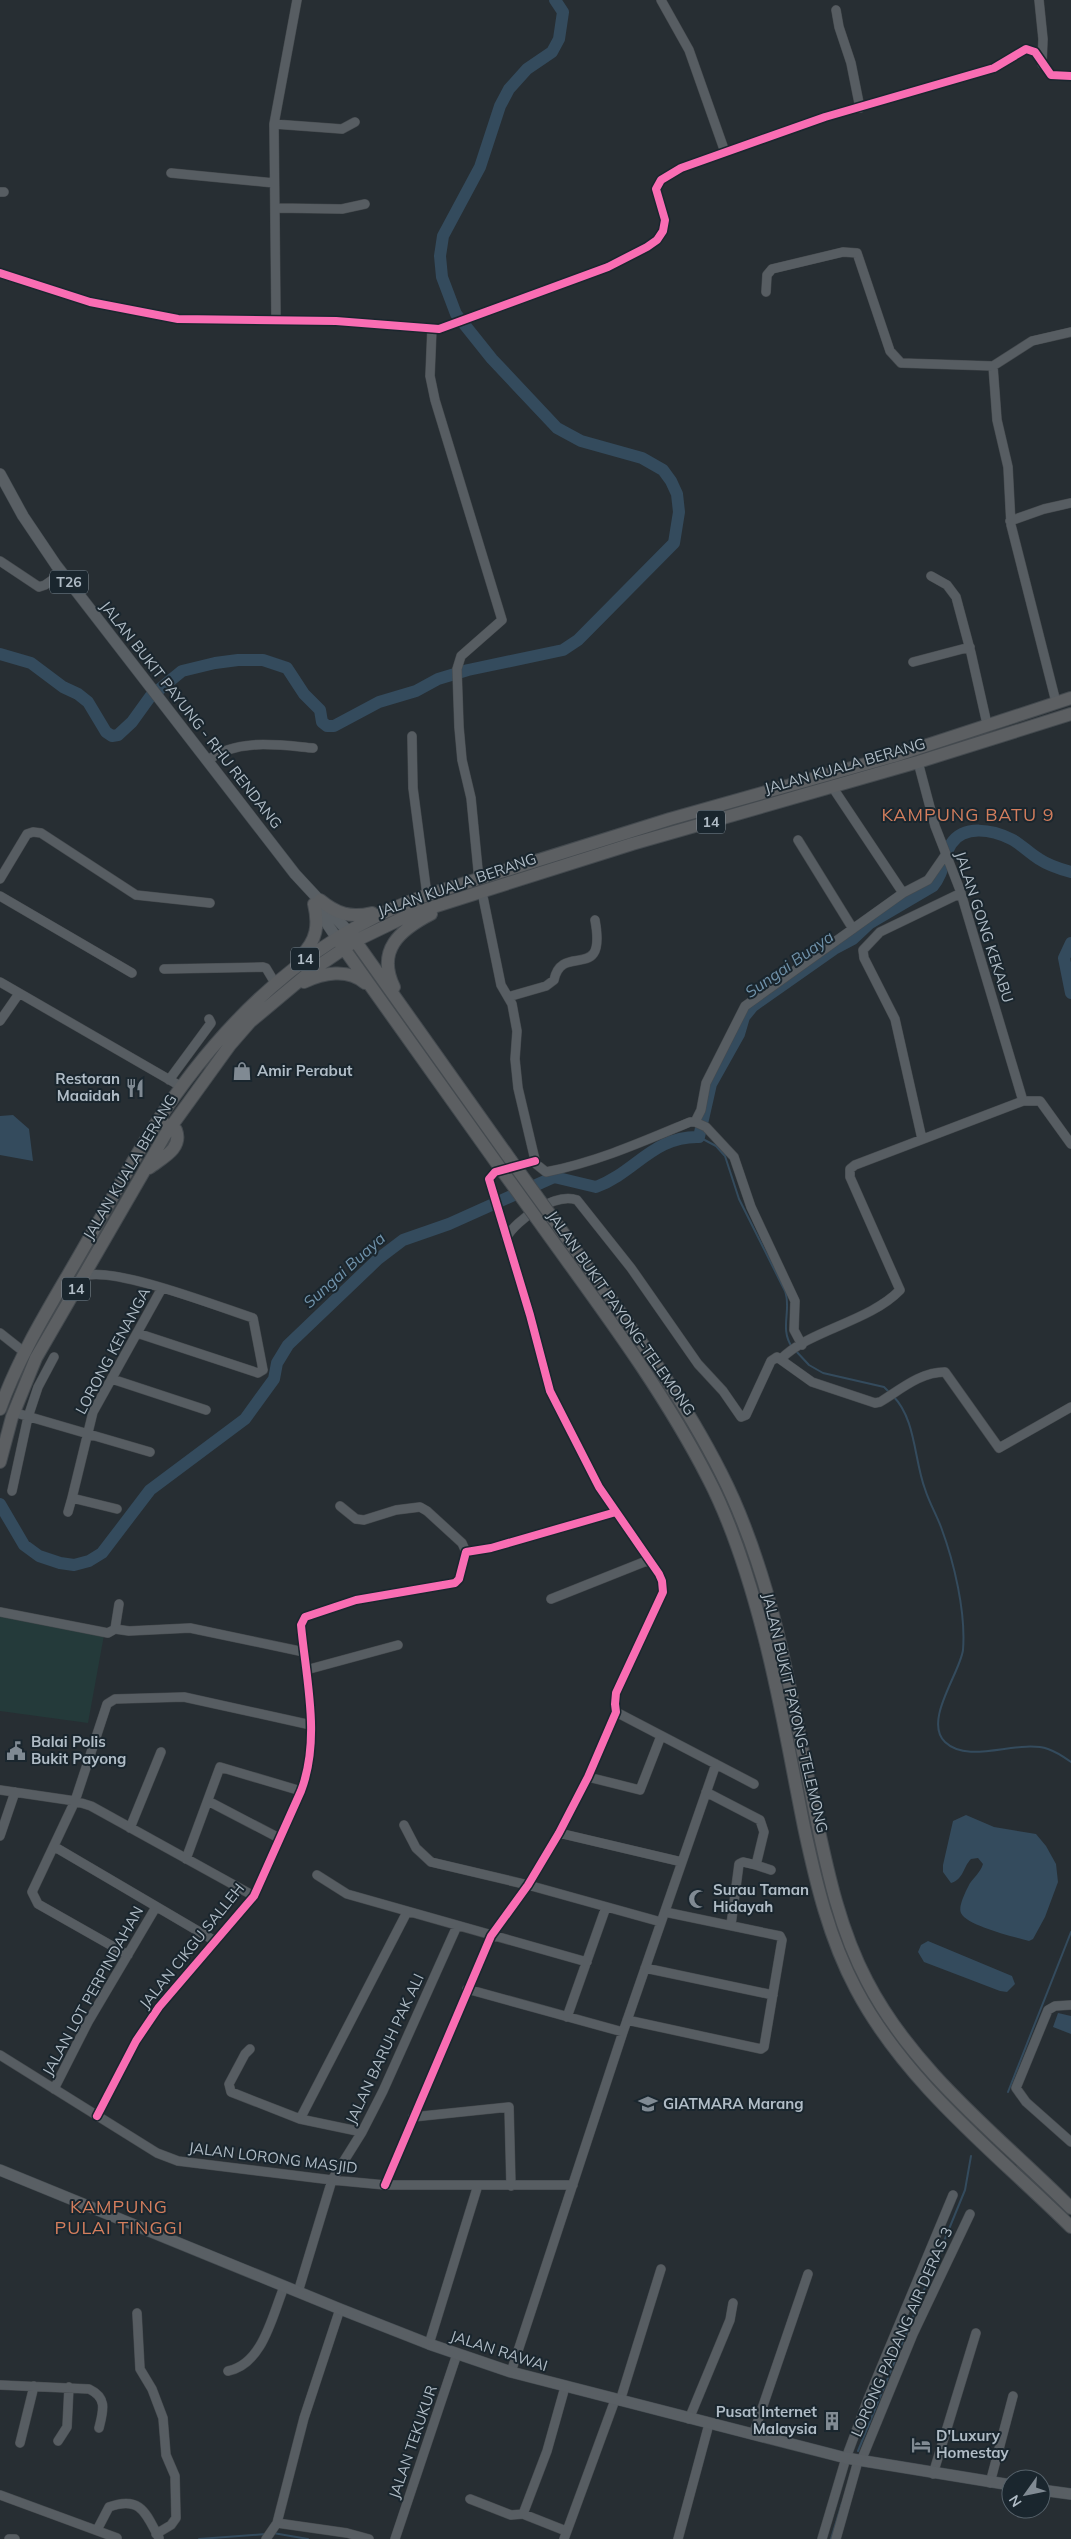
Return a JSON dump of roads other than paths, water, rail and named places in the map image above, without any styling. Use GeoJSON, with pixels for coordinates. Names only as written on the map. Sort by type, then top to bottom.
{"type":"FeatureCollection","features":[{"type":"Feature","properties":{"kind":"highway","name":"JALAN KUALA BERANG"},"geometry":{"type":"LineString","coordinates":[[0,1462],[13,1412],[36,1358],[172,1126],[230,1045],[250,1022],[283,993],[344,948],[411,914],[467,896],[481,886],[670,819],[894,756],[1071,698]]}},
{"type":"Feature","properties":{"kind":"highway"},"geometry":{"type":"LineString","coordinates":[[1025,712],[1048,710],[1052,720]]}},
{"type":"Feature","properties":{"kind":"highway","name":"JALAN KUALA BERANG"},"geometry":{"type":"LineString","coordinates":[[0,1409],[24,1352],[153,1128],[182,1087],[245,1011],[275,983],[342,934],[393,907],[427,896],[481,886],[833,788],[1071,714]]}},
{"type":"Feature","properties":{"kind":"highway"},"geometry":{"type":"LineString","coordinates":[[428,1044],[390,978],[388,956],[393,944],[405,928],[467,896]]}},
{"type":"Feature","properties":{"kind":"highway"},"geometry":{"type":"LineString","coordinates":[[275,983],[309,948],[315,938],[317,902],[349,916],[360,916],[393,907]]}},
{"type":"Feature","properties":{"kind":"highway","name":"JALAN BUKIT PAYONG-TELEMONG"},"geometry":{"type":"LineString","coordinates":[[342,934],[355,941],[663,1373],[722,1475],[753,1552],[776,1629],[828,1874],[851,1947],[868,1984],[900,2032],[929,2068],[1071,2208]]}},
{"type":"Feature","properties":{"kind":"highway","name":"JALAN BUKIT PAYONG-TELEMONG"},"geometry":{"type":"LineString","coordinates":[[342,934],[344,948],[652,1380],[710,1481],[740,1557],[763,1633],[815,1878],[835,1944],[856,1990],[889,2041],[919,2078],[1071,2227]]}},
{"type":"Feature","properties":{"kind":"highway"},"geometry":{"type":"LineString","coordinates":[[283,993],[316,976],[334,973],[351,974],[360,978],[373,989]]}},
{"type":"Feature","properties":{"kind":"highway"},"geometry":{"type":"LineString","coordinates":[[153,1128],[164,1124],[172,1126]]}},
{"type":"Feature","properties":{"kind":"main road","name":"JALAN BUKIT PAYUNG - RHU RENDANG"},"geometry":{"type":"LineString","coordinates":[[0,474],[27,523],[62,573],[342,934]]}},
{"type":"Feature","properties":{"kind":"main road","name":"JALAN RAWAI"},"geometry":{"type":"LineString","coordinates":[[0,2170],[284,2287],[429,2344],[511,2372],[846,2458],[1001,2484]]}},
{"type":"Feature","properties":{"kind":"main road"},"geometry":{"type":"LineString","coordinates":[[1051,2491],[1071,2494]]}},
{"type":"Feature","properties":{"kind":"street"},"geometry":{"type":"LineString","coordinates":[[276,320],[274,124],[297,0]]}},
{"type":"Feature","properties":{"kind":"street"},"geometry":{"type":"LineString","coordinates":[[661,0],[689,50],[725,152]]}},
{"type":"Feature","properties":{"kind":"street"},"geometry":{"type":"LineString","coordinates":[[1039,0],[1043,39],[1042,64]]}},
{"type":"Feature","properties":{"kind":"street"},"geometry":{"type":"LineString","coordinates":[[836,10],[839,27],[851,63],[860,108]]}},
{"type":"Feature","properties":{"kind":"street"},"geometry":{"type":"LineString","coordinates":[[0,273],[120,310],[178,319],[336,321],[432,328],[447,326],[608,267],[657,240],[663,230],[665,220],[656,189],[661,180],[676,170],[825,117],[994,68],[1026,49],[1035,52],[1051,75],[1071,76]]}},
{"type":"Feature","properties":{"kind":"street"},"geometry":{"type":"LineString","coordinates":[[274,124],[342,129],[355,122]]}},
{"type":"Feature","properties":{"kind":"street"},"geometry":{"type":"LineString","coordinates":[[171,173],[274,183]]}},
{"type":"Feature","properties":{"kind":"street"},"geometry":{"type":"LineString","coordinates":[[275,208],[342,209],[365,204]]}},
{"type":"Feature","properties":{"kind":"street"},"geometry":{"type":"LineString","coordinates":[[766,292],[767,275],[772,269],[852,251],[860,258],[890,351],[901,363],[993,366],[1032,341],[1071,332]]}},
{"type":"Feature","properties":{"kind":"street"},"geometry":{"type":"LineString","coordinates":[[432,328],[430,376],[435,400],[502,620],[461,656],[457,669],[456,684],[458,727],[462,760],[471,798],[481,886],[501,986],[508,997],[517,1030],[515,1059],[518,1088],[535,1161],[539,1168],[546,1172],[570,1168],[602,1159],[700,1124]]}},
{"type":"Feature","properties":{"kind":"street"},"geometry":{"type":"LineString","coordinates":[[993,366],[997,420],[1008,467],[1010,521],[1056,702]]}},
{"type":"Feature","properties":{"kind":"street"},"geometry":{"type":"LineString","coordinates":[[1010,521],[1044,509],[1071,503]]}},
{"type":"Feature","properties":{"kind":"street"},"geometry":{"type":"LineString","coordinates":[[0,561],[39,587],[62,573]]}},
{"type":"Feature","properties":{"kind":"street"},"geometry":{"type":"LineString","coordinates":[[930,576],[952,590],[970,647],[987,724]]}},
{"type":"Feature","properties":{"kind":"street"},"geometry":{"type":"LineString","coordinates":[[913,662],[970,647]]}},
{"type":"Feature","properties":{"kind":"street"},"geometry":{"type":"LineString","coordinates":[[412,736],[413,788],[427,896]]}},
{"type":"Feature","properties":{"kind":"street"},"geometry":{"type":"LineString","coordinates":[[208,760],[223,751],[245,746],[274,745],[313,748]]}},
{"type":"Feature","properties":{"kind":"street","name":"JALAN GONG KEKABU"},"geometry":{"type":"LineString","coordinates":[[918,762],[935,826],[960,891],[1023,1101]]}},
{"type":"Feature","properties":{"kind":"street"},"geometry":{"type":"LineString","coordinates":[[833,788],[903,893]]}},
{"type":"Feature","properties":{"kind":"street"},"geometry":{"type":"LineString","coordinates":[[0,879],[27,834],[34,832],[41,833],[136,895],[210,904]]}},
{"type":"Feature","properties":{"kind":"street"},"geometry":{"type":"LineString","coordinates":[[798,840],[854,929]]}},
{"type":"Feature","properties":{"kind":"street"},"geometry":{"type":"LineString","coordinates":[[801,1345],[794,1330],[796,1301],[751,1207],[734,1157],[700,1124],[706,1083],[745,1006],[903,893],[928,880],[946,854]]}},
{"type":"Feature","properties":{"kind":"street"},"geometry":{"type":"LineString","coordinates":[[922,1139],[897,1025],[864,958],[863,950],[880,932],[960,891]]}},
{"type":"Feature","properties":{"kind":"street"},"geometry":{"type":"LineString","coordinates":[[0,896],[132,973]]}},
{"type":"Feature","properties":{"kind":"street"},"geometry":{"type":"LineString","coordinates":[[508,997],[546,986],[554,980],[556,971],[565,963],[584,959],[594,953],[598,943],[595,920]]}},
{"type":"Feature","properties":{"kind":"street"},"geometry":{"type":"LineString","coordinates":[[164,969],[263,967],[266,968],[275,983]]}},
{"type":"Feature","properties":{"kind":"street"},"geometry":{"type":"LineString","coordinates":[[0,982],[18,995],[182,1087]]}},
{"type":"Feature","properties":{"kind":"street"},"geometry":{"type":"LineString","coordinates":[[0,1021],[18,995]]}},
{"type":"Feature","properties":{"kind":"street"},"geometry":{"type":"LineString","coordinates":[[169,1080],[211,1024],[209,1019]]}},
{"type":"Feature","properties":{"kind":"street"},"geometry":{"type":"LineString","coordinates":[[182,1062],[194,1071]]}},
{"type":"Feature","properties":{"kind":"street"},"geometry":{"type":"LineString","coordinates":[[506,1238],[512,1228],[525,1216],[564,1198],[577,1200],[631,1268],[698,1364],[723,1391],[741,1416],[746,1416],[774,1358],[783,1356],[801,1345],[847,1323],[882,1303],[900,1290],[850,1173],[855,1165],[1023,1101],[1040,1101],[1071,1144]]}},
{"type":"Feature","properties":{"kind":"street"},"geometry":{"type":"LineString","coordinates":[[385,2184],[467,1989],[492,1936],[528,1885],[559,1833],[588,1777],[616,1712],[614,1704],[616,1693],[663,1592],[662,1581],[588,1468],[550,1391],[530,1315],[489,1179],[492,1173],[535,1161]]}},
{"type":"Feature","properties":{"kind":"street"},"geometry":{"type":"LineString","coordinates":[[84,1276],[101,1274],[162,1288],[253,1318],[264,1370],[258,1373],[137,1333]]}},
{"type":"Feature","properties":{"kind":"street","name":"LORONG KENANGA"},"geometry":{"type":"LineString","coordinates":[[68,1512],[86,1433],[93,1412],[162,1288]]}},
{"type":"Feature","properties":{"kind":"street"},"geometry":{"type":"LineString","coordinates":[[0,1333],[24,1352]]}},
{"type":"Feature","properties":{"kind":"street"},"geometry":{"type":"LineString","coordinates":[[783,1356],[799,1375],[812,1382],[875,1403],[927,1375],[946,1373],[996,1446],[1001,1449],[1071,1407]]}},
{"type":"Feature","properties":{"kind":"street"},"geometry":{"type":"LineString","coordinates":[[12,1491],[28,1417],[38,1387],[54,1357]]}},
{"type":"Feature","properties":{"kind":"street"},"geometry":{"type":"LineString","coordinates":[[112,1378],[206,1410]]}},
{"type":"Feature","properties":{"kind":"street"},"geometry":{"type":"LineString","coordinates":[[13,1412],[150,1452]]}},
{"type":"Feature","properties":{"kind":"street"},"geometry":{"type":"LineString","coordinates":[[72,1498],[117,1508]]}},
{"type":"Feature","properties":{"kind":"street"},"geometry":{"type":"LineString","coordinates":[[340,1506],[356,1519],[364,1520],[396,1510],[420,1507],[427,1511],[462,1543],[466,1552],[491,1548],[616,1512]]}},
{"type":"Feature","properties":{"kind":"street","name":"JALAN CIKGU SALLEH"},"geometry":{"type":"LineString","coordinates":[[97,2116],[136,2041],[159,2007],[254,1896],[301,1791],[308,1774],[311,1725],[301,1625],[304,1617],[356,1600],[455,1583],[459,1579],[466,1552]]}},
{"type":"Feature","properties":{"kind":"street"},"geometry":{"type":"LineString","coordinates":[[551,1598],[649,1560]]}},
{"type":"Feature","properties":{"kind":"street"},"geometry":{"type":"LineString","coordinates":[[115,1629],[119,1604]]}},
{"type":"Feature","properties":{"kind":"street"},"geometry":{"type":"LineString","coordinates":[[0,1612],[108,1633],[115,1629],[129,1631],[190,1628],[304,1652]]}},
{"type":"Feature","properties":{"kind":"street"},"geometry":{"type":"LineString","coordinates":[[306,1670],[398,1645]]}},
{"type":"Feature","properties":{"kind":"street"},"geometry":{"type":"LineString","coordinates":[[128,1955],[35,1901],[33,1888],[75,1801],[105,1707],[115,1699],[184,1697],[311,1725]]}},
{"type":"Feature","properties":{"kind":"street"},"geometry":{"type":"LineString","coordinates":[[616,1712],[754,1784]]}},
{"type":"Feature","properties":{"kind":"street"},"geometry":{"type":"LineString","coordinates":[[588,1777],[640,1790],[661,1736]]}},
{"type":"Feature","properties":{"kind":"street"},"geometry":{"type":"LineString","coordinates":[[130,1828],[161,1752]]}},
{"type":"Feature","properties":{"kind":"street"},"geometry":{"type":"LineString","coordinates":[[511,2372],[623,2032],[716,1764]]}},
{"type":"Feature","properties":{"kind":"street"},"geometry":{"type":"LineString","coordinates":[[186,1858],[220,1768],[301,1791]]}},
{"type":"Feature","properties":{"kind":"street"},"geometry":{"type":"LineString","coordinates":[[0,1790],[75,1801],[91,1806],[254,1896]]}},
{"type":"Feature","properties":{"kind":"street"},"geometry":{"type":"LineString","coordinates":[[0,1836],[15,1792]]}},
{"type":"Feature","properties":{"kind":"street"},"geometry":{"type":"LineString","coordinates":[[706,1792],[762,1823],[764,1832],[756,1865]]}},
{"type":"Feature","properties":{"kind":"street"},"geometry":{"type":"LineString","coordinates":[[208,1801],[279,1838]]}},
{"type":"Feature","properties":{"kind":"street"},"geometry":{"type":"LineString","coordinates":[[404,1825],[416,1848],[431,1862],[528,1885],[661,1922]]}},
{"type":"Feature","properties":{"kind":"street"},"geometry":{"type":"LineString","coordinates":[[559,1833],[682,1862]]}},
{"type":"Feature","properties":{"kind":"street"},"geometry":{"type":"LineString","coordinates":[[54,1847],[216,1940]]}},
{"type":"Feature","properties":{"kind":"street"},"geometry":{"type":"LineString","coordinates":[[731,1925],[740,1863],[743,1862],[771,1870]]}},
{"type":"Feature","properties":{"kind":"street"},"geometry":{"type":"LineString","coordinates":[[317,1875],[346,1894],[587,1962]]}},
{"type":"Feature","properties":{"kind":"street","name":"JALAN LOT PERPINDAHAN"},"geometry":{"type":"LineString","coordinates":[[54,2089],[88,2022],[156,1907]]}},
{"type":"Feature","properties":{"kind":"street"},"geometry":{"type":"LineString","coordinates":[[567,2017],[606,1907]]}},
{"type":"Feature","properties":{"kind":"street"},"geometry":{"type":"LineString","coordinates":[[300,2119],[407,1912]]}},
{"type":"Feature","properties":{"kind":"street"},"geometry":{"type":"LineString","coordinates":[[628,2020],[761,2049],[764,2047],[782,1940],[777,1934],[665,1912]]}},
{"type":"Feature","properties":{"kind":"street","name":"JALAN BARUH PAK ALI"},"geometry":{"type":"LineString","coordinates":[[298,2292],[332,2180],[362,2132],[457,1926]]}},
{"type":"Feature","properties":{"kind":"street"},"geometry":{"type":"LineString","coordinates":[[645,1968],[773,1995]]}},
{"type":"Feature","properties":{"kind":"street"},"geometry":{"type":"LineString","coordinates":[[467,1989],[623,2032]]}},
{"type":"Feature","properties":{"kind":"street"},"geometry":{"type":"LineString","coordinates":[[1071,2005],[1055,2006],[1048,2010],[1016,2088],[1026,2102],[1071,2142]]}},
{"type":"Feature","properties":{"kind":"street"},"geometry":{"type":"LineString","coordinates":[[250,2049],[244,2054],[229,2089],[240,2096],[300,2119],[362,2132]]}},
{"type":"Feature","properties":{"kind":"street","name":"JALAN LORONG MASJID"},"geometry":{"type":"LineString","coordinates":[[0,2055],[157,2153],[178,2161],[332,2180],[385,2184],[573,2185]]}},
{"type":"Feature","properties":{"kind":"street"},"geometry":{"type":"LineString","coordinates":[[413,2117],[509,2107],[511,2186]]}},
{"type":"Feature","properties":{"kind":"street"},"geometry":{"type":"LineString","coordinates":[[429,2344],[478,2185]]}},
{"type":"Feature","properties":{"kind":"street"},"geometry":{"type":"LineString","coordinates":[[822,2539],[846,2458],[868,2399],[953,2195]]}},
{"type":"Feature","properties":{"kind":"street","name":"LORONG PADANG AIR DERAS 3"},"geometry":{"type":"LineString","coordinates":[[836,2539],[860,2461],[913,2334],[970,2214]]}},
{"type":"Feature","properties":{"kind":"street"},"geometry":{"type":"LineString","coordinates":[[470,2499],[511,2515],[523,2514],[565,2535],[618,2401],[661,2268]]}},
{"type":"Feature","properties":{"kind":"street"},"geometry":{"type":"LineString","coordinates":[[752,2435],[808,2274]]}},
{"type":"Feature","properties":{"kind":"street"},"geometry":{"type":"LineString","coordinates":[[228,2371],[241,2367],[255,2355],[284,2287]]}},
{"type":"Feature","properties":{"kind":"street"},"geometry":{"type":"LineString","coordinates":[[689,2419],[730,2320],[733,2302]]}},
{"type":"Feature","properties":{"kind":"street"},"geometry":{"type":"LineString","coordinates":[[266,2539],[277,2523],[304,2418],[340,2309]]}},
{"type":"Feature","properties":{"kind":"street"},"geometry":{"type":"LineString","coordinates":[[97,2530],[108,2507],[128,2504],[142,2508],[148,2514],[158,2536],[176,2518],[175,2476],[166,2455],[160,2408],[140,2369],[138,2313]]}},
{"type":"Feature","properties":{"kind":"street"},"geometry":{"type":"LineString","coordinates":[[933,2474],[957,2388],[976,2333]]}},
{"type":"Feature","properties":{"kind":"street","name":"JALAN TEKUKUR"},"geometry":{"type":"LineString","coordinates":[[395,2539],[457,2354]]}},
{"type":"Feature","properties":{"kind":"street"},"geometry":{"type":"LineString","coordinates":[[0,2385],[90,2389],[100,2396],[104,2405],[99,2428]]}},
{"type":"Feature","properties":{"kind":"street"},"geometry":{"type":"LineString","coordinates":[[20,2444],[34,2386]]}},
{"type":"Feature","properties":{"kind":"street"},"geometry":{"type":"LineString","coordinates":[[58,2441],[67,2427],[69,2387]]}},
{"type":"Feature","properties":{"kind":"street"},"geometry":{"type":"LineString","coordinates":[[523,2514],[546,2451],[565,2387]]}},
{"type":"Feature","properties":{"kind":"street"},"geometry":{"type":"LineString","coordinates":[[990,2482],[1013,2396]]}},
{"type":"Feature","properties":{"kind":"street"},"geometry":{"type":"LineString","coordinates":[[678,2539],[710,2424]]}},
{"type":"Feature","properties":{"kind":"street"},"geometry":{"type":"LineString","coordinates":[[0,2495],[117,2538]]}},
{"type":"Feature","properties":{"kind":"street"},"geometry":{"type":"LineString","coordinates":[[277,2523],[346,2533],[369,2539]]}},
{"type":"Feature","properties":{"kind":"street"},"geometry":{"type":"LineString","coordinates":[[9,2539],[15,2539]]}},
{"type":"Feature","properties":{"kind":"water"},"geometry":{"type":"Polygon","coordinates":[[[13,1115],[29,1129],[33,1161],[0,1155],[0,1116],[13,1115]]]}},
{"type":"Feature","properties":{"kind":"water"},"geometry":{"type":"Polygon","coordinates":[[[966,1815],[994,1827],[1036,1834],[1046,1846],[1056,1864],[1058,1882],[1045,1917],[1033,1939],[1029,1941],[981,1927],[965,1918],[961,1913],[961,1904],[965,1893],[983,1864],[978,1858],[971,1859],[961,1876],[951,1883],[943,1872],[943,1865],[953,1821],[966,1815]]]}},
{"type":"Feature","properties":{"kind":"water"},"geometry":{"type":"Polygon","coordinates":[[[928,1941],[1012,1976],[1015,1984],[1007,1992],[1000,1991],[924,1962],[918,1952],[921,1945],[928,1941]]]}},
{"type":"Feature","properties":{"kind":"water"},"geometry":{"type":"Polygon","coordinates":[[[1058,2013],[1071,2016],[1071,2034],[1053,2027],[1058,2013]]]}},
{"type":"Feature","properties":{"kind":"waterway"},"geometry":{"type":"LineString","coordinates":[[0,654],[31,663],[63,687],[78,694],[88,702],[106,732],[112,736],[118,735],[132,722],[150,697],[182,671],[238,660],[263,660],[287,668],[304,694],[320,710],[322,722],[327,726],[334,726],[379,702],[416,691],[438,679],[468,670],[563,650],[578,640],[674,543],[679,512],[677,494],[663,470],[642,458],[581,441],[557,428],[492,359],[456,314],[442,277],[440,256],[443,236],[480,167],[500,106],[509,89],[527,69],[552,52],[559,39],[563,12],[555,0]]}},
{"type":"Feature","properties":{"kind":"waterway","name":"Sungai Buaya"},"geometry":{"type":"LineString","coordinates":[[0,1504],[24,1545],[39,1556],[60,1563],[74,1565],[89,1561],[102,1553],[150,1490],[245,1419],[274,1379],[277,1363],[288,1345],[378,1259],[403,1240],[449,1224],[554,1177],[596,1187],[610,1181],[657,1148],[669,1142],[683,1138],[699,1137],[711,1084],[739,1034],[744,1017],[753,1006],[834,949],[853,939],[870,923],[933,886],[940,876],[948,849],[957,838],[971,831],[996,833],[1015,841],[1046,863],[1071,872]]}},
{"type":"Feature","properties":{"kind":"waterway","name":"Sungai Buaya"},"geometry":{"type":"LineString","coordinates":[[1071,943],[1064,958],[1071,993]]}},
{"type":"Feature","properties":{"kind":"waterway"},"geometry":{"type":"LineString","coordinates":[[699,1137],[716,1146],[725,1156],[739,1199],[785,1291],[787,1298],[786,1333],[792,1347]]}},
{"type":"Feature","properties":{"kind":"waterway"},"geometry":{"type":"LineString","coordinates":[[795,1350],[809,1365],[823,1373],[884,1387],[890,1393]]}},
{"type":"Feature","properties":{"kind":"waterway"},"geometry":{"type":"LineString","coordinates":[[893,1396],[901,1405],[914,1440],[921,1478],[941,1527],[961,1604],[963,1650],[940,1710],[939,1733],[945,1742],[955,1748],[967,1751],[980,1752],[1036,1747],[1051,1750],[1071,1762]]}},
{"type":"Feature","properties":{"kind":"waterway"},"geometry":{"type":"LineString","coordinates":[[1008,2092],[1071,1932]]}},
{"type":"Feature","properties":{"kind":"waterway"},"geometry":{"type":"LineString","coordinates":[[858,2451],[965,2190],[971,2156]]}},
{"type":"Feature","properties":{"kind":"waterway"},"geometry":{"type":"LineString","coordinates":[[831,2539],[842,2503]]}},
{"type":"Feature","properties":{"kind":"waterway"},"geometry":{"type":"LineString","coordinates":[[273,2533],[308,2539]]}},
{"type":"Feature","properties":{"kind":"waterway"},"geometry":{"type":"LineString","coordinates":[[199,2539],[266,2534]]}},
{"type":"Feature","properties":{"kind":"place","name":"Amir Perabut"},"geometry":{"type":"Point","coordinates":[242,1071]}},
{"type":"Feature","properties":{"kind":"place","name":"Restoran Maaidah"},"geometry":{"type":"Point","coordinates":[135,1088]}},
{"type":"Feature","properties":{"kind":"place","name":"Balai Polis Bukit Payong"},"geometry":{"type":"Point","coordinates":[16,1751]}},
{"type":"Feature","properties":{"kind":"place","name":"Surau Taman Hidayah"},"geometry":{"type":"Point","coordinates":[698,1899]}},
{"type":"Feature","properties":{"kind":"place","name":"GIATMARA Marang"},"geometry":{"type":"Point","coordinates":[648,2104]}},
{"type":"Feature","properties":{"kind":"place","name":"Pusat Internet Malaysia"},"geometry":{"type":"Point","coordinates":[832,2421]}},
{"type":"Feature","properties":{"kind":"place","name":"D'Luxury Homestay"},"geometry":{"type":"Point","coordinates":[921,2445]}},
{"type":"Feature","properties":{"kind":"district","name":"KAMPUNG BATU 9"},"geometry":{"type":"Point","coordinates":[968,815]}},
{"type":"Feature","properties":{"kind":"district","name":"KAMPUNG PULAI TINGGI"},"geometry":{"type":"Point","coordinates":[119,2217]}}]}
